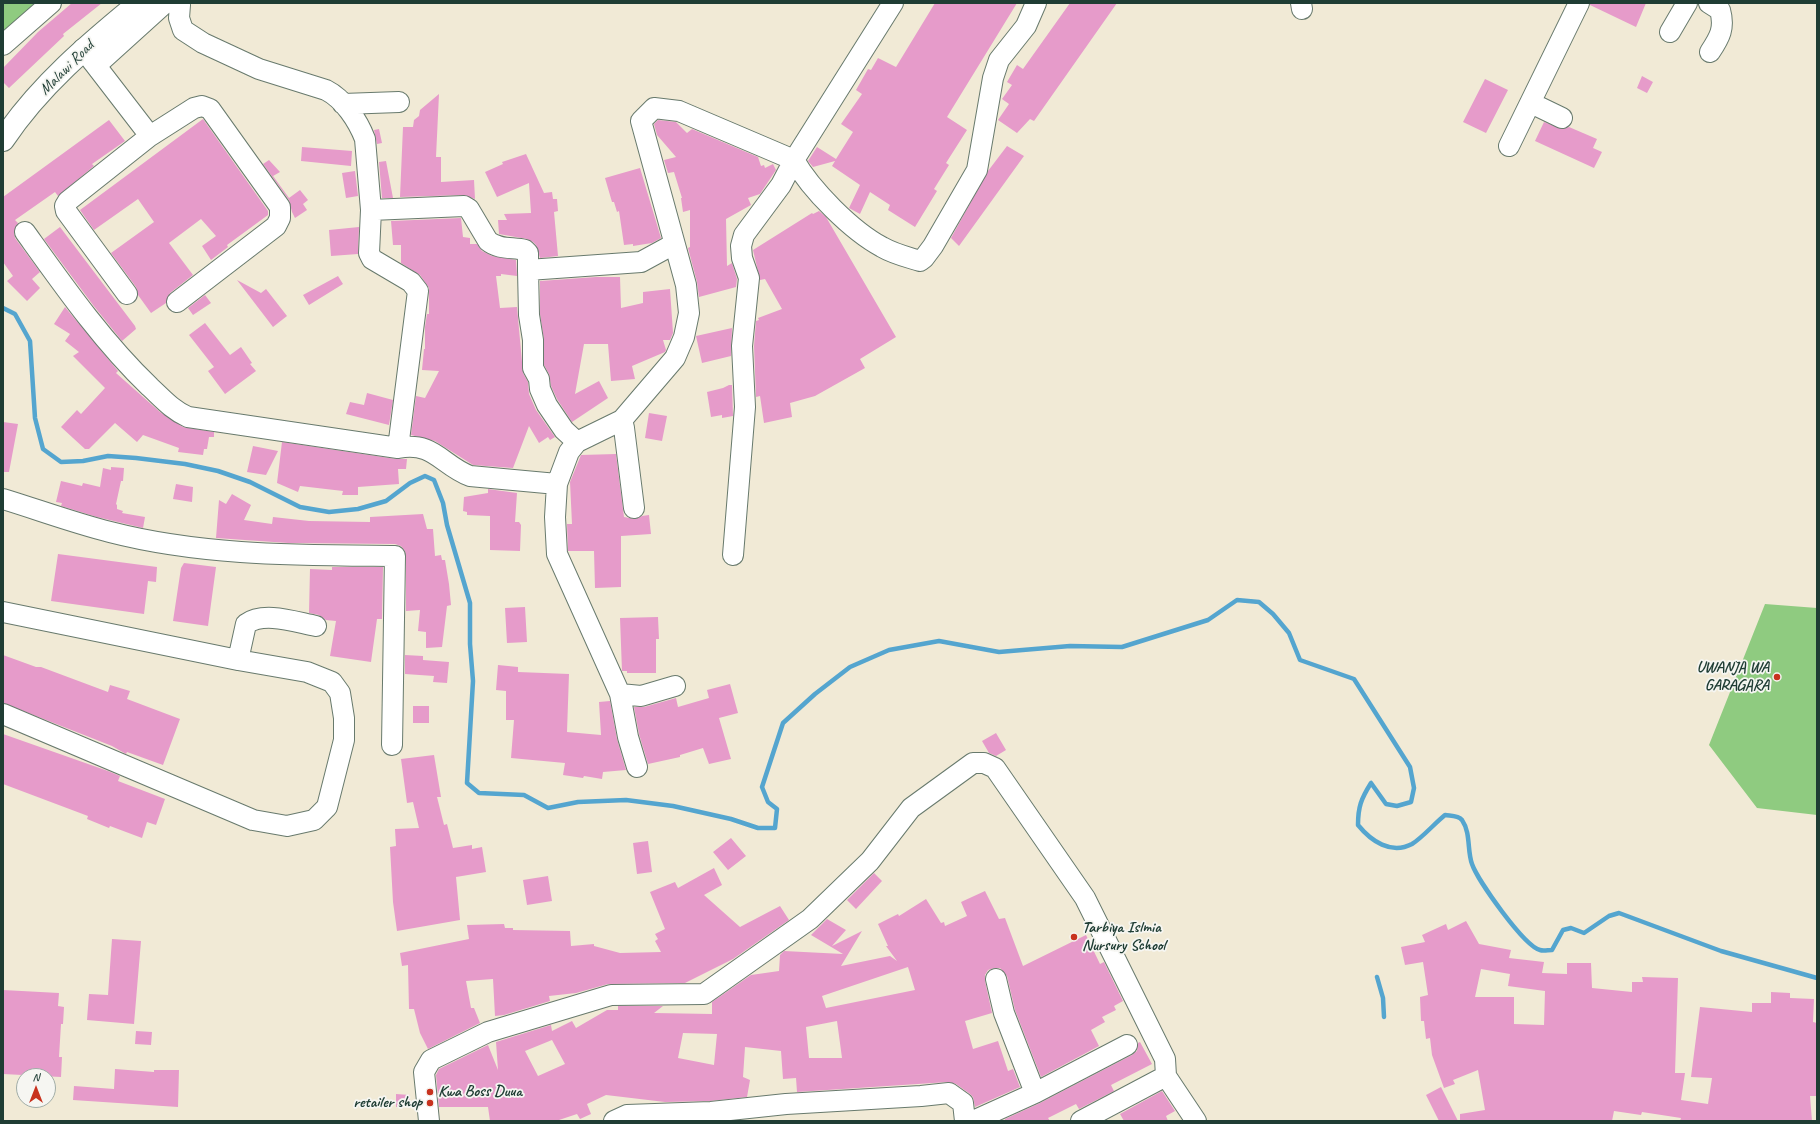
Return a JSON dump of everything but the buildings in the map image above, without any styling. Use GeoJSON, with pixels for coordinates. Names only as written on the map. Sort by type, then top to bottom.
{"type":"FeatureCollection","features":[{"type":"Feature","properties":{"kind":"main road","name":"Malawi Road"},"geometry":{"type":"LineString","coordinates":[[3,140],[18,118],[88,56],[140,3]]}},
{"type":"Feature","properties":{"kind":"street"},"geometry":{"type":"LineString","coordinates":[[3,45],[51,3]]}},
{"type":"Feature","properties":{"kind":"street"},"geometry":{"type":"LineString","coordinates":[[88,56],[102,60],[165,3]]}},
{"type":"Feature","properties":{"kind":"street"},"geometry":{"type":"LineString","coordinates":[[179,3],[180,24],[183,30],[203,43],[260,69],[326,90],[334,94],[361,129],[365,139],[372,210],[369,253],[372,259],[411,282],[418,291],[398,448]]}},
{"type":"Feature","properties":{"kind":"street"},"geometry":{"type":"LineString","coordinates":[[733,555],[745,407],[742,346],[749,278],[742,258],[741,246],[744,235],[781,185],[794,160],[893,3]]}},
{"type":"Feature","properties":{"kind":"street"},"geometry":{"type":"LineString","coordinates":[[637,768],[628,737],[620,694],[557,554],[555,517],[557,484],[569,452],[577,442],[622,420],[675,358],[684,337],[688,313],[686,285],[641,121],[654,108],[679,111],[794,160],[802,175],[823,198],[870,239],[892,252],[920,261],[933,246],[977,170],[992,78],[999,60],[1026,26],[1036,3]]}},
{"type":"Feature","properties":{"kind":"street"},"geometry":{"type":"LineString","coordinates":[[1509,146],[1579,3]]}},
{"type":"Feature","properties":{"kind":"street"},"geometry":{"type":"LineString","coordinates":[[1670,32],[1687,3]]}},
{"type":"Feature","properties":{"kind":"street"},"geometry":{"type":"LineString","coordinates":[[1709,3],[1720,10],[1723,22],[1719,38],[1710,52]]}},
{"type":"Feature","properties":{"kind":"street"},"geometry":{"type":"LineString","coordinates":[[88,56],[150,136]]}},
{"type":"Feature","properties":{"kind":"street"},"geometry":{"type":"LineString","coordinates":[[343,104],[399,102]]}},
{"type":"Feature","properties":{"kind":"street"},"geometry":{"type":"LineString","coordinates":[[1531,103],[1562,118]]}},
{"type":"Feature","properties":{"kind":"street"},"geometry":{"type":"LineString","coordinates":[[127,294],[66,211],[65,206],[68,201],[150,136],[194,108],[202,106],[210,109],[280,208],[280,218],[276,226],[177,302]]}},
{"type":"Feature","properties":{"kind":"street"},"geometry":{"type":"LineString","coordinates":[[372,210],[464,206],[470,209],[491,244],[496,247],[525,250],[528,254],[529,315],[533,340],[533,368],[539,379],[540,389],[548,405],[564,430],[577,442]]}},
{"type":"Feature","properties":{"kind":"street"},"geometry":{"type":"LineString","coordinates":[[25,232],[64,285],[131,369],[174,410],[196,419],[398,448],[411,446],[420,447],[429,450],[463,473],[470,476],[557,484]]}},
{"type":"Feature","properties":{"kind":"street"},"geometry":{"type":"LineString","coordinates":[[528,270],[640,262],[674,244]]}},
{"type":"Feature","properties":{"kind":"street"},"geometry":{"type":"LineString","coordinates":[[622,420],[634,508]]}},
{"type":"Feature","properties":{"kind":"street"},"geometry":{"type":"LineString","coordinates":[[3,499],[111,533],[183,546],[255,554],[395,556],[392,745]]}},
{"type":"Feature","properties":{"kind":"street"},"geometry":{"type":"LineString","coordinates":[[3,612],[238,660],[308,672],[332,682],[340,693],[344,718],[344,740],[327,807],[314,820],[287,826],[253,820],[3,714]]}},
{"type":"Feature","properties":{"kind":"street"},"geometry":{"type":"LineString","coordinates":[[238,660],[246,624],[252,619],[263,617],[316,626]]}},
{"type":"Feature","properties":{"kind":"street"},"geometry":{"type":"LineString","coordinates":[[620,694],[640,696],[676,686]]}},
{"type":"Feature","properties":{"kind":"street"},"geometry":{"type":"LineString","coordinates":[[429,1121],[424,1072],[431,1060],[488,1032],[611,995],[704,994],[810,920],[870,861],[911,808],[973,763],[984,763],[994,768],[1085,898],[1165,1059],[1166,1076],[1196,1121]]}},
{"type":"Feature","properties":{"kind":"street"},"geometry":{"type":"LineString","coordinates":[[996,979],[1004,1013],[1035,1093]]}},
{"type":"Feature","properties":{"kind":"street"},"geometry":{"type":"LineString","coordinates":[[973,1121],[1035,1093],[1127,1045]]}},
{"type":"Feature","properties":{"kind":"street"},"geometry":{"type":"LineString","coordinates":[[1081,1121],[1166,1076]]}},
{"type":"Feature","properties":{"kind":"street"},"geometry":{"type":"LineString","coordinates":[[614,1121],[626,1116],[711,1112],[786,1104],[949,1093],[963,1103],[965,1121]]}},
{"type":"Feature","properties":{"kind":"green space"},"geometry":{"type":"Polygon","coordinates":[[[3,3],[45,3],[3,37],[3,3]]]}},
{"type":"Feature","properties":{"kind":"green space","name":"UWANJA WA GARAGARA"},"geometry":{"type":"Polygon","coordinates":[[[1765,604],[1817,608],[1817,815],[1757,808],[1709,745],[1765,604]]]}},
{"type":"Feature","properties":{"kind":"waterway"},"geometry":{"type":"LineString","coordinates":[[3,308],[15,314],[30,341],[35,418],[43,449],[61,462],[83,461],[108,456],[185,464],[218,471],[250,482],[300,507],[329,512],[358,509],[386,501],[410,483],[425,476],[434,480],[443,503],[447,525],[470,603],[470,644],[473,681],[467,783],[479,793],[524,795],[548,808],[578,802],[626,800],[673,806],[731,819],[758,828],[775,828],[777,809],[768,802],[762,787],[783,723],[815,694],[850,667],[889,650],[939,641],[999,652],[1070,646],[1122,647],[1208,620],[1237,600],[1259,602],[1273,614],[1289,633],[1300,660],[1354,679],[1410,767],[1414,788],[1411,802],[1397,806],[1386,804],[1371,783],[1362,799],[1359,808],[1358,825],[1375,841],[1389,847],[1404,847],[1416,841],[1445,815],[1460,818],[1467,831],[1472,864],[1483,884],[1513,926],[1533,946],[1540,950],[1552,950],[1563,930],[1571,928],[1584,933],[1609,916],[1619,913],[1721,951],[1817,978]]}},
{"type":"Feature","properties":{"kind":"waterway"},"geometry":{"type":"LineString","coordinates":[[1377,977],[1383,998],[1384,1017]]}},
{"type":"Feature","properties":{"kind":"place","name":"UWANJA WA GARAGARA"},"geometry":{"type":"Point","coordinates":[1777,677]}},
{"type":"Feature","properties":{"kind":"place","name":"Tarbiya Islmia Nursury School"},"geometry":{"type":"Point","coordinates":[1074,937]}},
{"type":"Feature","properties":{"kind":"place","name":"Kwa Boss Duua"},"geometry":{"type":"Point","coordinates":[430,1092]}},
{"type":"Feature","properties":{"kind":"place","name":"retailer shop"},"geometry":{"type":"Point","coordinates":[430,1103]}}]}
